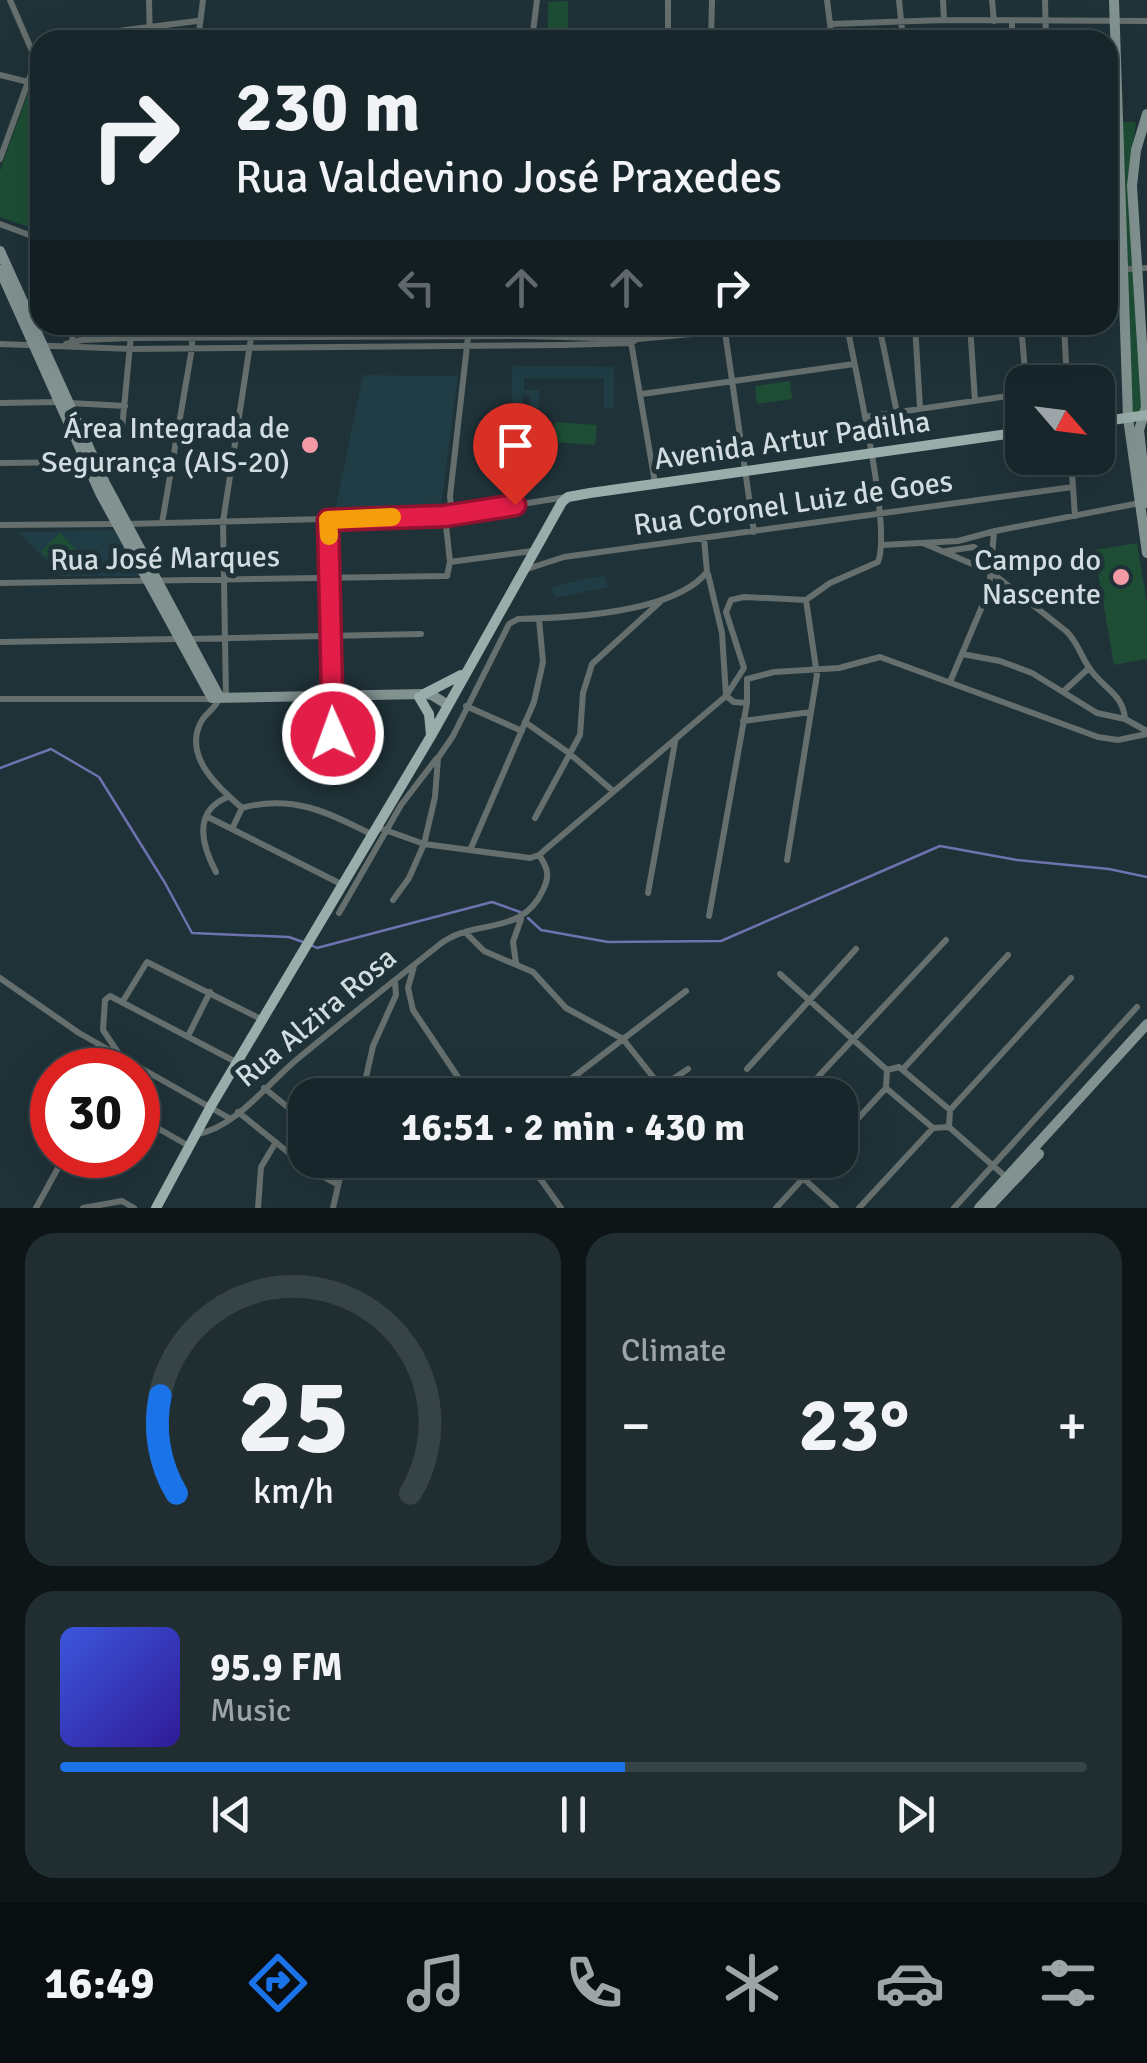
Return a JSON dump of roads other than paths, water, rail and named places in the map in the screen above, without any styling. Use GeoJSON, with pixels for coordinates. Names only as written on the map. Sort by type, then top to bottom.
{"type":"FeatureCollection","features":[{"type":"Feature","properties":{"kind":"main road"},"geometry":{"type":"LineString","coordinates":[[1115,420],[1146,415]]}},
{"type":"Feature","properties":{"kind":"main road","name":"Avenida Artur Padilha"},"geometry":{"type":"LineString","coordinates":[[568,497],[1005,434]]}},
{"type":"Feature","properties":{"kind":"main road"},"geometry":{"type":"LineString","coordinates":[[157,1208],[210,1106],[378,830],[532,551],[568,497]]}},
{"type":"Feature","properties":{"kind":"main road"},"geometry":{"type":"LineString","coordinates":[[431,736],[429,714],[419,695],[451,683],[466,672]]}},
{"type":"Feature","properties":{"kind":"street"},"geometry":{"type":"LineString","coordinates":[[10,0],[30,46]]}},
{"type":"Feature","properties":{"kind":"street"},"geometry":{"type":"LineString","coordinates":[[149,0],[150,30]]}},
{"type":"Feature","properties":{"kind":"street"},"geometry":{"type":"LineString","coordinates":[[198,30],[202,0]]}},
{"type":"Feature","properties":{"kind":"street"},"geometry":{"type":"LineString","coordinates":[[533,30],[536,0]]}},
{"type":"Feature","properties":{"kind":"street"},"geometry":{"type":"LineString","coordinates":[[668,0],[668,30]]}},
{"type":"Feature","properties":{"kind":"street"},"geometry":{"type":"LineString","coordinates":[[710,30],[712,0]]}},
{"type":"Feature","properties":{"kind":"street"},"geometry":{"type":"LineString","coordinates":[[828,0],[831,30]]}},
{"type":"Feature","properties":{"kind":"street"},"geometry":{"type":"LineString","coordinates":[[899,0],[902,30]]}},
{"type":"Feature","properties":{"kind":"street"},"geometry":{"type":"LineString","coordinates":[[943,0],[944,20]]}},
{"type":"Feature","properties":{"kind":"street"},"geometry":{"type":"LineString","coordinates":[[992,0],[994,21]]}},
{"type":"Feature","properties":{"kind":"street"},"geometry":{"type":"LineString","coordinates":[[1045,0],[1045,30]]}},
{"type":"Feature","properties":{"kind":"street"},"geometry":{"type":"LineString","coordinates":[[1114,0],[1114,30]]}},
{"type":"Feature","properties":{"kind":"street"},"geometry":{"type":"LineString","coordinates":[[121,30],[198,20]]}},
{"type":"Feature","properties":{"kind":"street"},"geometry":{"type":"LineString","coordinates":[[1012,21],[1012,30]]}},
{"type":"Feature","properties":{"kind":"street"},"geometry":{"type":"LineString","coordinates":[[831,24],[1147,21]]}},
{"type":"Feature","properties":{"kind":"street"},"geometry":{"type":"LineString","coordinates":[[0,74],[28,81]]}},
{"type":"Feature","properties":{"kind":"street"},"geometry":{"type":"LineString","coordinates":[[0,159],[30,76]]}},
{"type":"Feature","properties":{"kind":"street"},"geometry":{"type":"LineString","coordinates":[[1147,114],[1132,174],[1142,268],[1146,415],[1139,430],[1147,553]]}},
{"type":"Feature","properties":{"kind":"street"},"geometry":{"type":"LineString","coordinates":[[1118,207],[1128,418],[1144,504]]}},
{"type":"Feature","properties":{"kind":"street"},"geometry":{"type":"LineString","coordinates":[[0,224],[30,235]]}},
{"type":"Feature","properties":{"kind":"street"},"geometry":{"type":"LineString","coordinates":[[0,251],[30,324]]}},
{"type":"Feature","properties":{"kind":"street"},"geometry":{"type":"LineString","coordinates":[[1118,270],[1142,268]]}},
{"type":"Feature","properties":{"kind":"street"},"geometry":{"type":"LineString","coordinates":[[0,270],[30,329]]}},
{"type":"Feature","properties":{"kind":"street"},"geometry":{"type":"LineString","coordinates":[[33,335],[38,343]]}},
{"type":"Feature","properties":{"kind":"street"},"geometry":{"type":"LineString","coordinates":[[35,335],[121,524]]}},
{"type":"Feature","properties":{"kind":"street"},"geometry":{"type":"LineString","coordinates":[[70,344],[71,335]]}},
{"type":"Feature","properties":{"kind":"street"},"geometry":{"type":"LineString","coordinates":[[0,344],[132,349],[468,346],[669,335]]}},
{"type":"Feature","properties":{"kind":"street"},"geometry":{"type":"LineString","coordinates":[[725,335],[754,532]]}},
{"type":"Feature","properties":{"kind":"street"},"geometry":{"type":"LineString","coordinates":[[709,916],[746,703],[747,679],[727,617],[728,603],[744,597],[806,600],[830,583],[872,567],[880,559],[882,545],[871,454],[848,335]]}},
{"type":"Feature","properties":{"kind":"street"},"geometry":{"type":"LineString","coordinates":[[881,335],[897,412]]}},
{"type":"Feature","properties":{"kind":"street"},"geometry":{"type":"LineString","coordinates":[[916,335],[920,409]]}},
{"type":"Feature","properties":{"kind":"street"},"geometry":{"type":"LineString","coordinates":[[971,335],[975,401]]}},
{"type":"Feature","properties":{"kind":"street"},"geometry":{"type":"LineString","coordinates":[[1022,335],[1025,365]]}},
{"type":"Feature","properties":{"kind":"street"},"geometry":{"type":"LineString","coordinates":[[1065,335],[1066,365]]}},
{"type":"Feature","properties":{"kind":"street"},"geometry":{"type":"LineString","coordinates":[[457,514],[451,507],[450,496],[468,336]]}},
{"type":"Feature","properties":{"kind":"street"},"geometry":{"type":"LineString","coordinates":[[70,344],[132,338],[633,339]]}},
{"type":"Feature","properties":{"kind":"street"},"geometry":{"type":"LineString","coordinates":[[121,439],[132,338]]}},
{"type":"Feature","properties":{"kind":"street"},"geometry":{"type":"LineString","coordinates":[[162,523],[192,338]]}},
{"type":"Feature","properties":{"kind":"street"},"geometry":{"type":"LineString","coordinates":[[242,808],[210,778],[199,752],[199,726],[219,699],[226,639],[223,522],[251,338]]}},
{"type":"Feature","properties":{"kind":"street"},"geometry":{"type":"LineString","coordinates":[[633,339],[655,484]]}},
{"type":"Feature","properties":{"kind":"street"},"geometry":{"type":"LineString","coordinates":[[642,394],[854,364]]}},
{"type":"Feature","properties":{"kind":"street"},"geometry":{"type":"LineString","coordinates":[[865,417],[1005,397]]}},
{"type":"Feature","properties":{"kind":"street"},"geometry":{"type":"LineString","coordinates":[[65,402],[86,462],[219,699]]}},
{"type":"Feature","properties":{"kind":"street"},"geometry":{"type":"LineString","coordinates":[[0,404],[65,402],[125,406]]}},
{"type":"Feature","properties":{"kind":"street"},"geometry":{"type":"LineString","coordinates":[[0,463],[86,462]]}},
{"type":"Feature","properties":{"kind":"street"},"geometry":{"type":"LineString","coordinates":[[1072,475],[1075,517]]}},
{"type":"Feature","properties":{"kind":"street","name":"Rua Coronel Luiz de Goes"},"geometry":{"type":"LineString","coordinates":[[521,572],[564,558],[1073,487]]}},
{"type":"Feature","properties":{"kind":"street"},"geometry":{"type":"LineString","coordinates":[[0,524],[445,516],[568,497]]}},
{"type":"Feature","properties":{"kind":"street"},"geometry":{"type":"LineString","coordinates":[[882,545],[958,541],[1144,504]]}},
{"type":"Feature","properties":{"kind":"street"},"geometry":{"type":"LineString","coordinates":[[445,516],[450,562],[532,551]]}},
{"type":"Feature","properties":{"kind":"street"},"geometry":{"type":"LineString","coordinates":[[328,520],[333,734]]}},
{"type":"Feature","properties":{"kind":"street"},"geometry":{"type":"LineString","coordinates":[[950,682],[989,590],[995,531]]}},
{"type":"Feature","properties":{"kind":"street"},"geometry":{"type":"LineString","coordinates":[[704,538],[722,633],[726,696],[734,702],[746,703]]}},
{"type":"Feature","properties":{"kind":"street"},"geometry":{"type":"LineString","coordinates":[[923,543],[991,572],[1072,636],[1089,668],[1121,700],[1126,719]]}},
{"type":"Feature","properties":{"kind":"street"},"geometry":{"type":"LineString","coordinates":[[942,552],[974,548],[992,558]]}},
{"type":"Feature","properties":{"kind":"street","name":"Rua José Marques"},"geometry":{"type":"LineString","coordinates":[[0,582],[331,580],[449,574],[450,562]]}},
{"type":"Feature","properties":{"kind":"street"},"geometry":{"type":"LineString","coordinates":[[339,913],[378,830],[453,736],[509,624],[518,619],[662,600],[685,592],[708,572]]}},
{"type":"Feature","properties":{"kind":"street"},"geometry":{"type":"LineString","coordinates":[[535,818],[581,731],[581,706],[592,664],[662,600]]}},
{"type":"Feature","properties":{"kind":"street"},"geometry":{"type":"LineString","coordinates":[[787,860],[817,669],[806,600]]}},
{"type":"Feature","properties":{"kind":"street"},"geometry":{"type":"LineString","coordinates":[[471,848],[537,692],[542,662],[539,618]]}},
{"type":"Feature","properties":{"kind":"street"},"geometry":{"type":"LineString","coordinates":[[0,642],[421,634]]}},
{"type":"Feature","properties":{"kind":"street"},"geometry":{"type":"LineString","coordinates":[[962,654],[1012,666],[1064,691],[1097,713],[1126,719],[1147,732]]}},
{"type":"Feature","properties":{"kind":"street"},"geometry":{"type":"LineString","coordinates":[[747,679],[774,672],[839,668],[880,657],[1098,738],[1118,740],[1147,732]]}},
{"type":"Feature","properties":{"kind":"street"},"geometry":{"type":"LineString","coordinates":[[242,808],[269,803],[306,805],[424,844],[530,858],[539,855],[726,696],[744,668]]}},
{"type":"Feature","properties":{"kind":"street"},"geometry":{"type":"LineString","coordinates":[[1064,691],[1089,668]]}},
{"type":"Feature","properties":{"kind":"street"},"geometry":{"type":"LineString","coordinates":[[0,699],[419,695],[448,705]]}},
{"type":"Feature","properties":{"kind":"street"},"geometry":{"type":"LineString","coordinates":[[466,706],[522,731]]}},
{"type":"Feature","properties":{"kind":"street"},"geometry":{"type":"LineString","coordinates":[[742,721],[811,712]]}},
{"type":"Feature","properties":{"kind":"street"},"geometry":{"type":"LineString","coordinates":[[525,722],[613,791]]}},
{"type":"Feature","properties":{"kind":"street"},"geometry":{"type":"LineString","coordinates":[[648,893],[674,742]]}},
{"type":"Feature","properties":{"kind":"street"},"geometry":{"type":"LineString","coordinates":[[393,900],[409,878],[424,844],[436,797],[438,758]]}},
{"type":"Feature","properties":{"kind":"street"},"geometry":{"type":"LineString","coordinates":[[656,758],[670,764]]}},
{"type":"Feature","properties":{"kind":"street"},"geometry":{"type":"LineString","coordinates":[[216,872],[202,844],[208,817],[217,802],[229,797]]}},
{"type":"Feature","properties":{"kind":"street"},"geometry":{"type":"LineString","coordinates":[[232,828],[242,808]]}},
{"type":"Feature","properties":{"kind":"street"},"geometry":{"type":"LineString","coordinates":[[208,817],[342,884]]}},
{"type":"Feature","properties":{"kind":"street"},"geometry":{"type":"LineString","coordinates":[[516,962],[514,934],[545,886],[548,870],[539,855]]}},
{"type":"Feature","properties":{"kind":"street"},"geometry":{"type":"LineString","coordinates":[[464,931],[522,918]]}},
{"type":"Feature","properties":{"kind":"street"},"geometry":{"type":"LineString","coordinates":[[464,931],[484,951],[516,962],[541,979],[566,1008],[623,1040],[654,1078]]}},
{"type":"Feature","properties":{"kind":"street","name":"Rua Alzira Rosa"},"geometry":{"type":"LineString","coordinates":[[196,1134],[214,1129],[238,1112],[394,981],[451,936],[464,931]]}},
{"type":"Feature","properties":{"kind":"street"},"geometry":{"type":"LineString","coordinates":[[817,1078],[946,940]]}},
{"type":"Feature","properties":{"kind":"street"},"geometry":{"type":"LineString","coordinates":[[747,1069],[856,949]]}},
{"type":"Feature","properties":{"kind":"street"},"geometry":{"type":"LineString","coordinates":[[780,974],[887,1070],[904,1068],[1008,955]]}},
{"type":"Feature","properties":{"kind":"street"},"geometry":{"type":"LineString","coordinates":[[123,1001],[147,962],[261,1019]]}},
{"type":"Feature","properties":{"kind":"street"},"geometry":{"type":"LineString","coordinates":[[414,965],[408,988],[413,1010],[459,1078]]}},
{"type":"Feature","properties":{"kind":"street"},"geometry":{"type":"LineString","coordinates":[[0,978],[105,1048]]}},
{"type":"Feature","properties":{"kind":"street"},"geometry":{"type":"LineString","coordinates":[[1007,1178],[950,1126],[950,1110],[1071,978]]}},
{"type":"Feature","properties":{"kind":"street"},"geometry":{"type":"LineString","coordinates":[[365,1078],[370,1056],[396,995],[394,981]]}},
{"type":"Feature","properties":{"kind":"street"},"geometry":{"type":"LineString","coordinates":[[188,1036],[210,992]]}},
{"type":"Feature","properties":{"kind":"street"},"geometry":{"type":"LineString","coordinates":[[573,1078],[686,992]]}},
{"type":"Feature","properties":{"kind":"street"},"geometry":{"type":"LineString","coordinates":[[115,1048],[102,1023],[106,998],[110,996],[236,1062]]}},
{"type":"Feature","properties":{"kind":"street"},"geometry":{"type":"LineString","coordinates":[[954,1208],[1137,1006]]}},
{"type":"Feature","properties":{"kind":"street"},"geometry":{"type":"LineString","coordinates":[[979,1208],[1147,1024]]}},
{"type":"Feature","properties":{"kind":"street"},"geometry":{"type":"LineString","coordinates":[[989,1208],[1147,1035]]}},
{"type":"Feature","properties":{"kind":"street"},"geometry":{"type":"LineString","coordinates":[[904,1068],[950,1110]]}},
{"type":"Feature","properties":{"kind":"street"},"geometry":{"type":"LineString","coordinates":[[674,1078],[688,1070]]}},
{"type":"Feature","properties":{"kind":"street"},"geometry":{"type":"LineString","coordinates":[[858,1118],[886,1088],[887,1070]]}},
{"type":"Feature","properties":{"kind":"street"},"geometry":{"type":"LineString","coordinates":[[160,1081],[229,1118]]}},
{"type":"Feature","properties":{"kind":"street"},"geometry":{"type":"LineString","coordinates":[[264,1088],[288,1108]]}},
{"type":"Feature","properties":{"kind":"street"},"geometry":{"type":"LineString","coordinates":[[886,1088],[933,1128]]}},
{"type":"Feature","properties":{"kind":"street"},"geometry":{"type":"LineString","coordinates":[[238,1112],[288,1152]]}},
{"type":"Feature","properties":{"kind":"street"},"geometry":{"type":"LineString","coordinates":[[859,1208],[933,1128],[950,1126]]}},
{"type":"Feature","properties":{"kind":"street"},"geometry":{"type":"LineString","coordinates":[[160,1130],[189,1146]]}},
{"type":"Feature","properties":{"kind":"street"},"geometry":{"type":"LineString","coordinates":[[258,1208],[261,1167],[276,1142]]}},
{"type":"Feature","properties":{"kind":"street"},"geometry":{"type":"LineString","coordinates":[[36,1208],[52,1178]]}},
{"type":"Feature","properties":{"kind":"street"},"geometry":{"type":"LineString","coordinates":[[326,1178],[338,1184]]}},
{"type":"Feature","properties":{"kind":"street"},"geometry":{"type":"LineString","coordinates":[[333,1208],[340,1178]]}},
{"type":"Feature","properties":{"kind":"street"},"geometry":{"type":"LineString","coordinates":[[540,1178],[561,1208]]}},
{"type":"Feature","properties":{"kind":"street"},"geometry":{"type":"LineString","coordinates":[[776,1208],[803,1178],[836,1208]]}},
{"type":"Feature","properties":{"kind":"street"},"geometry":{"type":"LineString","coordinates":[[84,1208],[122,1201],[134,1208]]}},
{"type":"Feature","properties":{"kind":"waterway"},"geometry":{"type":"LineString","coordinates":[[0,768],[51,749],[99,777],[192,933],[289,937],[303,942]]}},
{"type":"Feature","properties":{"kind":"waterway"},"geometry":{"type":"LineString","coordinates":[[528,918],[541,930],[608,942],[721,941],[940,846],[1147,877]]}},
{"type":"Feature","properties":{"kind":"waterway"},"geometry":{"type":"LineString","coordinates":[[311,945],[317,948],[492,902],[520,912]]}},
{"type":"Feature","properties":{"kind":"place","name":"Área Integrada de Segurança (AIS-20)"},"geometry":{"type":"Point","coordinates":[310,445]}},
{"type":"Feature","properties":{"kind":"place","name":"Campo do Nascente"},"geometry":{"type":"Point","coordinates":[1121,577]}}]}
